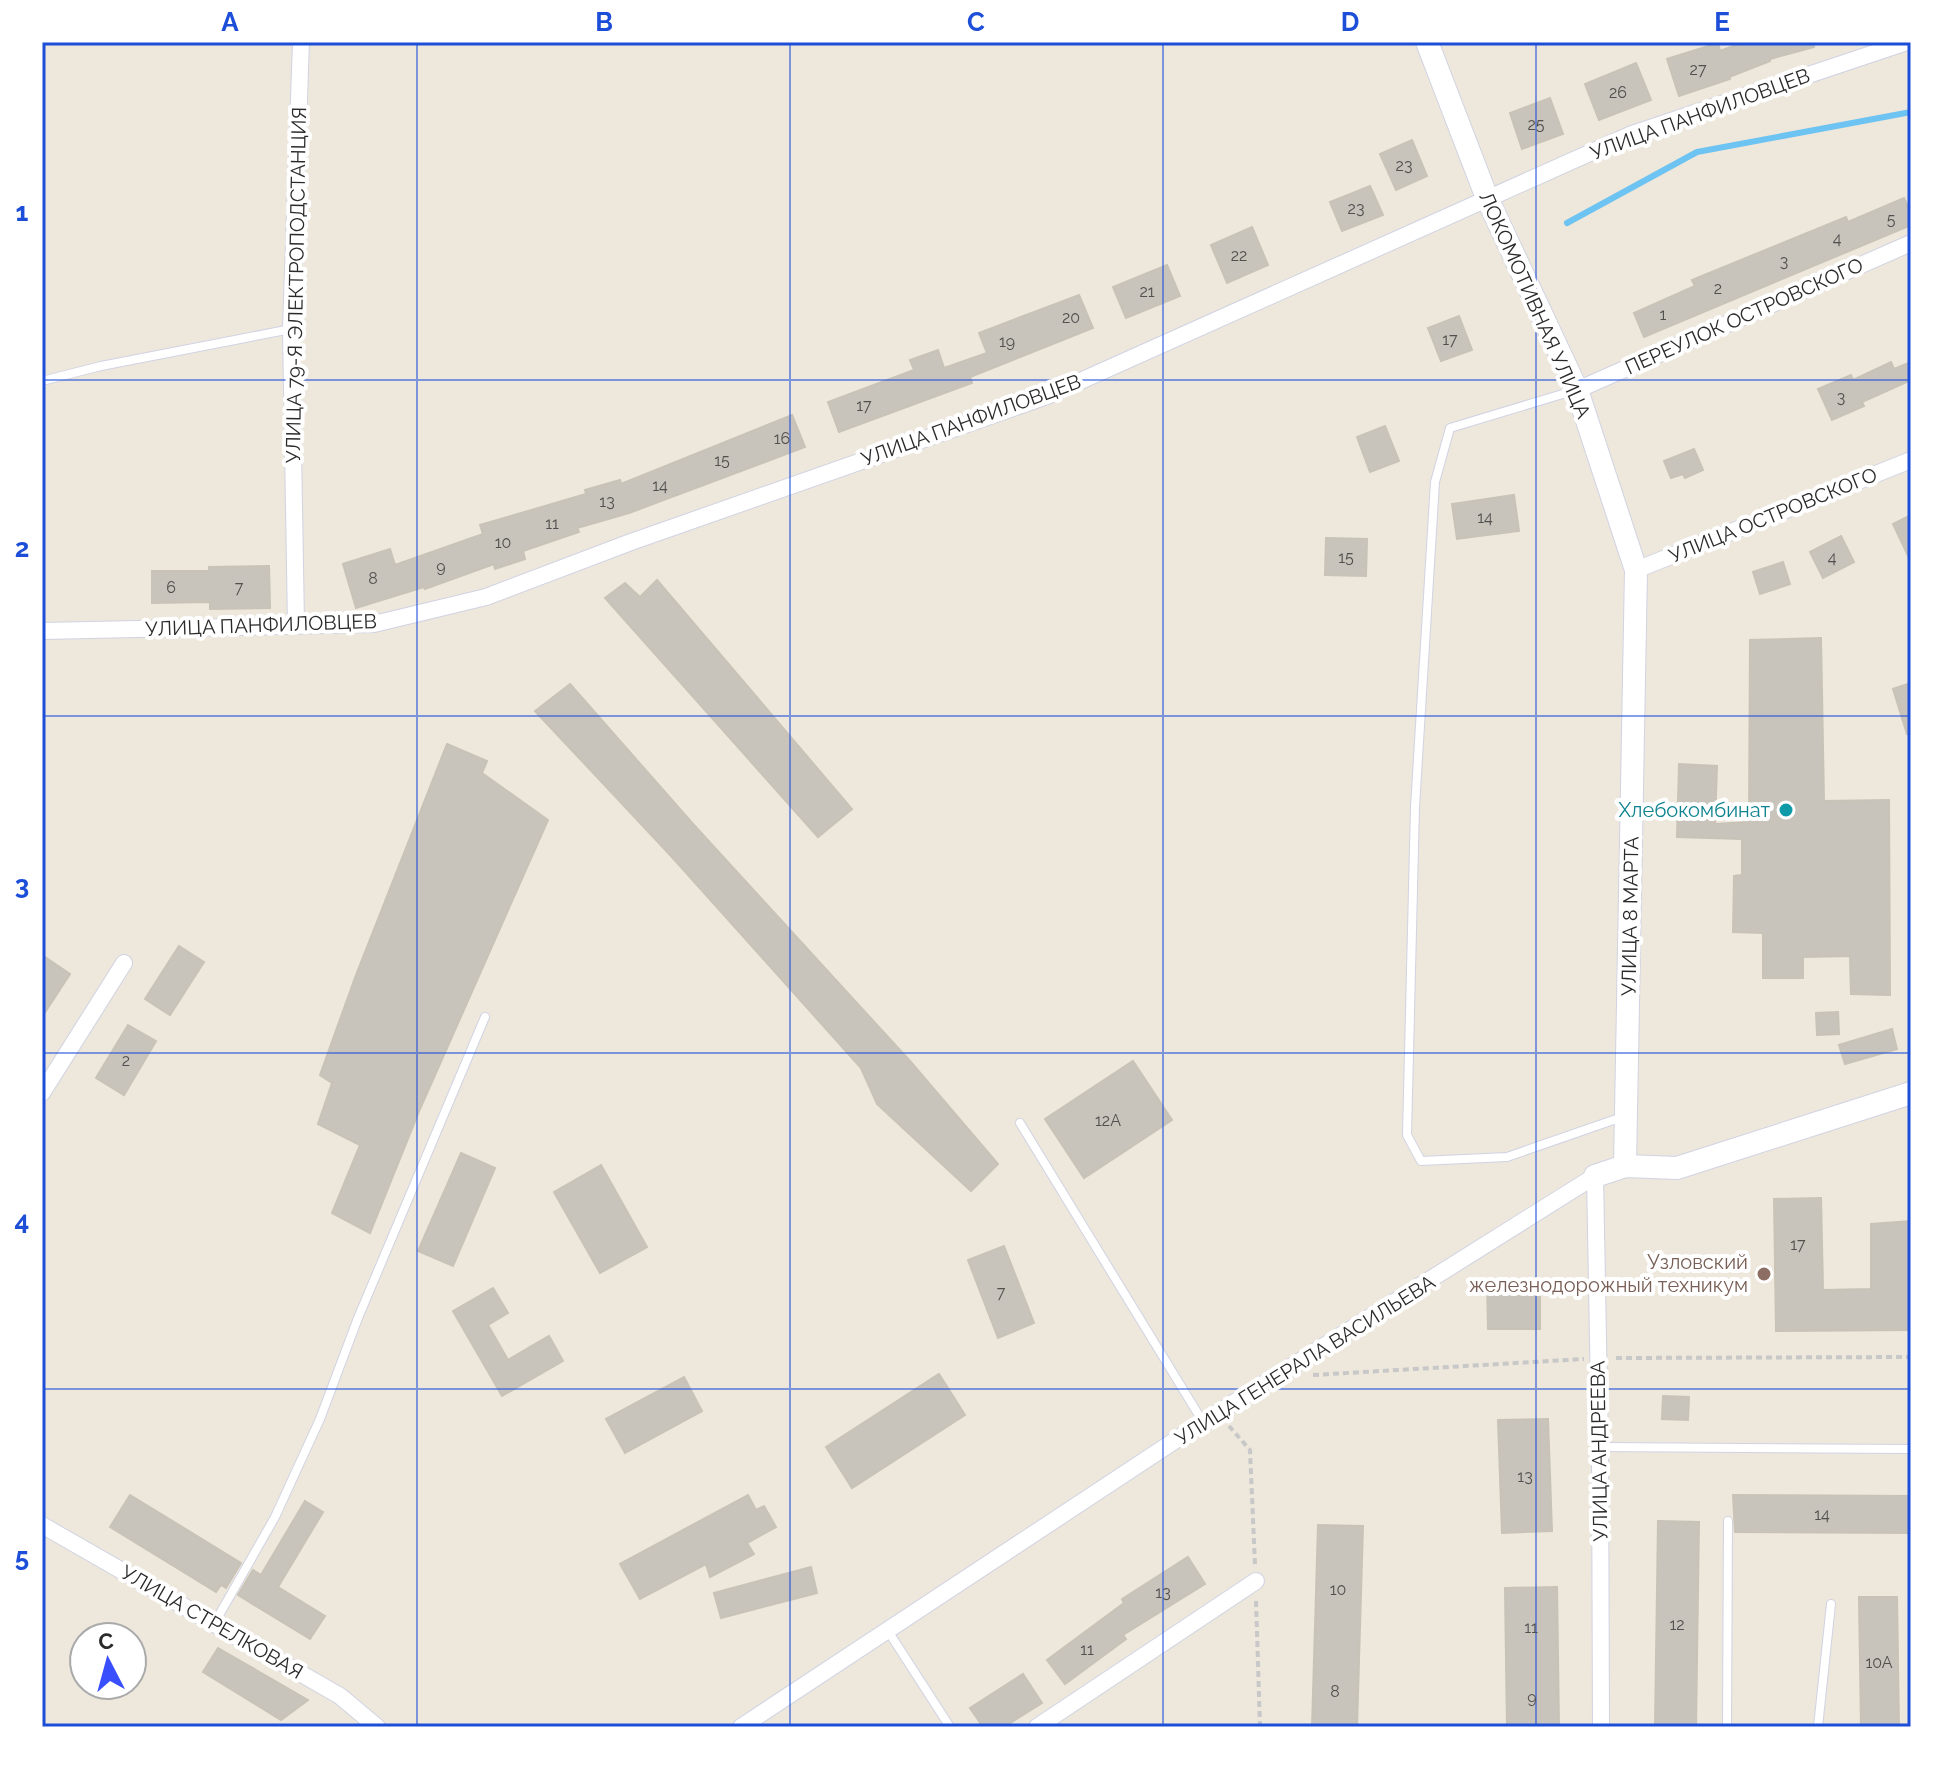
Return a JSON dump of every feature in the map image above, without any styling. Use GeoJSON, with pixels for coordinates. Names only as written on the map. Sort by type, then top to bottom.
{"type":"FeatureCollection","features":[{"type":"Feature","properties":{"kind":"main road","name":"ЛОКОМОТИВНАЯ УЛИЦА"},"geometry":{"type":"LineString","coordinates":[[1427,42],[1487,198],[1577,390],[1636,570]]}},
{"type":"Feature","properties":{"kind":"main road","name":"УЛИЦА 8 МАРТА"},"geometry":{"type":"LineString","coordinates":[[1625,1166],[1636,570]]}},
{"type":"Feature","properties":{"kind":"main road","name":"УЛИЦА ГЕНЕРАЛА ВАСИЛЬЕВА"},"geometry":{"type":"LineString","coordinates":[[1595,1176],[1625,1166],[1677,1168],[1911,1093]]}},
{"type":"Feature","properties":{"kind":"street","name":"УЛИЦА 79-Я ЭЛЕКТРОПОДСТАНЦИЯ"},"geometry":{"type":"LineString","coordinates":[[296,625],[291,329],[301,42]]}},
{"type":"Feature","properties":{"kind":"street","name":"УЛИЦА ПАНФИЛОВЦЕВ"},"geometry":{"type":"LineString","coordinates":[[42,631],[374,624],[486,597],[646,537],[1047,396],[1632,134],[1907,42]]}},
{"type":"Feature","properties":{"kind":"street","name":"ПЕРЕУЛОК ОСТРОВСКОГО"},"geometry":{"type":"LineString","coordinates":[[1577,390],[1911,243]]}},
{"type":"Feature","properties":{"kind":"street","name":"УЛИЦА ОСТРОВСКОГО"},"geometry":{"type":"LineString","coordinates":[[1636,570],[1911,460]]}},
{"type":"Feature","properties":{"kind":"street"},"geometry":{"type":"LineString","coordinates":[[42,1093],[124,963]]}},
{"type":"Feature","properties":{"kind":"street","name":"УЛИЦА ГЕНЕРАЛА ВАСИЛЬЕВА"},"geometry":{"type":"LineString","coordinates":[[741,1727],[1203,1422],[1595,1176]]}},
{"type":"Feature","properties":{"kind":"street","name":"УЛИЦА АНДРЕЕВА"},"geometry":{"type":"LineString","coordinates":[[1595,1176],[1601,1727]]}},
{"type":"Feature","properties":{"kind":"street","name":"УЛИЦА СТРЕЛКОВАЯ"},"geometry":{"type":"LineString","coordinates":[[42,1525],[340,1696],[377,1727]]}},
{"type":"Feature","properties":{"kind":"street"},"geometry":{"type":"LineString","coordinates":[[1037,1727],[1256,1581]]}},
{"type":"Feature","properties":{"kind":"lane"},"geometry":{"type":"LineString","coordinates":[[42,381],[101,366],[291,329]]}},
{"type":"Feature","properties":{"kind":"lane"},"geometry":{"type":"LineString","coordinates":[[1577,390],[1450,428],[1435,482],[1415,807],[1407,1135],[1421,1161],[1507,1157],[1626,1116]]}},
{"type":"Feature","properties":{"kind":"lane"},"geometry":{"type":"LineString","coordinates":[[214,1624],[275,1517],[320,1419],[358,1318],[485,1017]]}},
{"type":"Feature","properties":{"kind":"lane"},"geometry":{"type":"LineString","coordinates":[[1020,1123],[1203,1422]]}},
{"type":"Feature","properties":{"kind":"lane"},"geometry":{"type":"LineString","coordinates":[[1600,1447],[1911,1449]]}},
{"type":"Feature","properties":{"kind":"lane"},"geometry":{"type":"LineString","coordinates":[[1727,1727],[1728,1521]]}},
{"type":"Feature","properties":{"kind":"lane"},"geometry":{"type":"LineString","coordinates":[[1818,1727],[1831,1604]]}},
{"type":"Feature","properties":{"kind":"lane"},"geometry":{"type":"LineString","coordinates":[[887,1630],[950,1727]]}},
{"type":"Feature","properties":{"kind":"building"},"geometry":{"type":"Polygon","coordinates":[[[1744,42],[1813,42],[1814,47],[1770,59],[1730,79],[1679,96],[1667,59],[1718,43],[1720,51],[1744,42]]]}},
{"type":"Feature","properties":{"kind":"building"},"geometry":{"type":"Polygon","coordinates":[[[1636,63],[1651,100],[1599,120],[1585,84],[1636,63]]]}},
{"type":"Feature","properties":{"kind":"building"},"geometry":{"type":"Polygon","coordinates":[[[1550,98],[1563,134],[1522,149],[1510,113],[1550,98]]]}},
{"type":"Feature","properties":{"kind":"building"},"geometry":{"type":"Polygon","coordinates":[[[1412,140],[1427,176],[1396,190],[1380,154],[1412,140]]]}},
{"type":"Feature","properties":{"kind":"building"},"geometry":{"type":"Polygon","coordinates":[[[1370,186],[1383,215],[1342,231],[1330,202],[1370,186]]]}},
{"type":"Feature","properties":{"kind":"building"},"geometry":{"type":"Polygon","coordinates":[[[1904,198],[1911,213],[1911,225],[1644,337],[1634,313],[1695,286],[1692,280],[1846,217],[1848,222],[1904,198]]]}},
{"type":"Feature","properties":{"kind":"building"},"geometry":{"type":"Polygon","coordinates":[[[1252,227],[1268,265],[1227,283],[1211,245],[1252,227]]]}},
{"type":"Feature","properties":{"kind":"building"},"geometry":{"type":"Polygon","coordinates":[[[1167,265],[1180,296],[1126,318],[1113,287],[1167,265]]]}},
{"type":"Feature","properties":{"kind":"building"},"geometry":{"type":"Polygon","coordinates":[[[1079,295],[1093,328],[970,377],[972,383],[839,432],[828,402],[914,370],[910,360],[938,350],[944,368],[987,353],[979,333],[1079,295]]]}},
{"type":"Feature","properties":{"kind":"building"},"geometry":{"type":"Polygon","coordinates":[[[1459,316],[1472,350],[1441,361],[1428,328],[1459,316]]]}},
{"type":"Feature","properties":{"kind":"building"},"geometry":{"type":"Polygon","coordinates":[[[1891,362],[1894,369],[1911,362],[1911,380],[1862,402],[1864,406],[1832,420],[1818,389],[1851,375],[1853,380],[1891,362]]]}},
{"type":"Feature","properties":{"kind":"building"},"geometry":{"type":"Polygon","coordinates":[[[792,415],[805,447],[629,513],[577,528],[579,532],[523,551],[525,559],[495,569],[494,564],[425,589],[356,608],[343,564],[390,549],[395,565],[483,534],[480,525],[586,494],[585,490],[620,480],[621,484],[792,415]]]}},
{"type":"Feature","properties":{"kind":"building"},"geometry":{"type":"Polygon","coordinates":[[[1385,426],[1399,461],[1370,472],[1357,437],[1385,426]]]}},
{"type":"Feature","properties":{"kind":"building"},"geometry":{"type":"Polygon","coordinates":[[[1694,449],[1703,470],[1685,478],[1683,474],[1671,478],[1664,461],[1694,449]]]}},
{"type":"Feature","properties":{"kind":"building"},"geometry":{"type":"Polygon","coordinates":[[[1514,495],[1519,531],[1457,539],[1452,504],[1514,495]]]}},
{"type":"Feature","properties":{"kind":"building"},"geometry":{"type":"Polygon","coordinates":[[[1911,515],[1911,562],[1893,524],[1911,515]]]}},
{"type":"Feature","properties":{"kind":"building"},"geometry":{"type":"Polygon","coordinates":[[[1841,536],[1854,562],[1823,578],[1810,552],[1841,536]]]}},
{"type":"Feature","properties":{"kind":"building"},"geometry":{"type":"Polygon","coordinates":[[[1326,538],[1367,539],[1366,576],[1325,575],[1326,538]]]}},
{"type":"Feature","properties":{"kind":"building"},"geometry":{"type":"Polygon","coordinates":[[[1783,562],[1790,584],[1760,594],[1753,572],[1783,562]]]}},
{"type":"Feature","properties":{"kind":"building"},"geometry":{"type":"Polygon","coordinates":[[[269,566],[270,608],[210,609],[210,602],[152,603],[152,571],[209,571],[209,567],[269,566]]]}},
{"type":"Feature","properties":{"kind":"building"},"geometry":{"type":"Polygon","coordinates":[[[657,580],[852,809],[818,837],[605,598],[625,583],[640,597],[657,580]]]}},
{"type":"Feature","properties":{"kind":"building","name":"Хлебокомбинат"},"geometry":{"type":"Polygon","coordinates":[[[1821,638],[1824,801],[1889,800],[1890,995],[1851,994],[1850,956],[1803,957],[1803,978],[1763,978],[1763,933],[1733,932],[1734,876],[1742,875],[1742,839],[1677,837],[1679,764],[1717,766],[1715,824],[1749,822],[1750,640],[1821,638]]]}},
{"type":"Feature","properties":{"kind":"building"},"geometry":{"type":"Polygon","coordinates":[[[1911,683],[1911,733],[1907,734],[1893,689],[1911,683]]]}},
{"type":"Feature","properties":{"kind":"building"},"geometry":{"type":"Polygon","coordinates":[[[570,684],[910,1061],[998,1164],[971,1191],[877,1104],[861,1068],[671,856],[535,711],[570,684]]]}},
{"type":"Feature","properties":{"kind":"building"},"geometry":{"type":"Polygon","coordinates":[[[447,744],[487,761],[482,773],[548,820],[420,1109],[370,1233],[332,1213],[360,1145],[318,1124],[332,1083],[320,1075],[447,744]]]}},
{"type":"Feature","properties":{"kind":"building"},"geometry":{"type":"Polygon","coordinates":[[[179,946],[204,962],[170,1015],[145,999],[179,946]]]}},
{"type":"Feature","properties":{"kind":"building"},"geometry":{"type":"Polygon","coordinates":[[[42,955],[70,974],[42,1017],[42,955]]]}},
{"type":"Feature","properties":{"kind":"building"},"geometry":{"type":"Polygon","coordinates":[[[1838,1012],[1839,1034],[1817,1035],[1816,1013],[1838,1012]]]}},
{"type":"Feature","properties":{"kind":"building"},"geometry":{"type":"Polygon","coordinates":[[[128,1025],[156,1041],[124,1095],[96,1078],[128,1025]]]}},
{"type":"Feature","properties":{"kind":"building"},"geometry":{"type":"Polygon","coordinates":[[[1892,1029],[1897,1049],[1845,1064],[1839,1045],[1892,1029]]]}},
{"type":"Feature","properties":{"kind":"building"},"geometry":{"type":"Polygon","coordinates":[[[1133,1061],[1172,1120],[1084,1178],[1045,1119],[1133,1061]]]}},
{"type":"Feature","properties":{"kind":"building"},"geometry":{"type":"Polygon","coordinates":[[[461,1153],[495,1168],[453,1266],[418,1251],[461,1153]]]}},
{"type":"Feature","properties":{"kind":"building"},"geometry":{"type":"Polygon","coordinates":[[[601,1165],[647,1247],[600,1273],[554,1192],[601,1165]]]}},
{"type":"Feature","properties":{"kind":"building"},"geometry":{"type":"Polygon","coordinates":[[[1821,1198],[1823,1290],[1871,1289],[1871,1224],[1911,1221],[1911,1330],[1776,1331],[1774,1199],[1821,1198]]]}},
{"type":"Feature","properties":{"kind":"building"},"geometry":{"type":"Polygon","coordinates":[[[1004,1246],[1034,1323],[998,1338],[968,1260],[1004,1246]]]}},
{"type":"Feature","properties":{"kind":"building"},"geometry":{"type":"Polygon","coordinates":[[[1540,1280],[1540,1329],[1488,1329],[1487,1281],[1540,1280]]]}},
{"type":"Feature","properties":{"kind":"building"},"geometry":{"type":"Polygon","coordinates":[[[493,1288],[508,1313],[488,1325],[508,1360],[549,1336],[563,1361],[502,1396],[453,1311],[493,1288]]]}},
{"type":"Feature","properties":{"kind":"building"},"geometry":{"type":"Polygon","coordinates":[[[939,1374],[965,1415],[852,1488],[826,1447],[939,1374]]]}},
{"type":"Feature","properties":{"kind":"building"},"geometry":{"type":"Polygon","coordinates":[[[684,1377],[702,1411],[625,1453],[606,1419],[684,1377]]]}},
{"type":"Feature","properties":{"kind":"building"},"geometry":{"type":"Polygon","coordinates":[[[1663,1396],[1689,1397],[1688,1420],[1662,1419],[1663,1396]]]}},
{"type":"Feature","properties":{"kind":"building"},"geometry":{"type":"Polygon","coordinates":[[[1548,1419],[1552,1531],[1502,1533],[1498,1420],[1548,1419]]]}},
{"type":"Feature","properties":{"kind":"building"},"geometry":{"type":"Polygon","coordinates":[[[130,1495],[241,1563],[226,1588],[221,1585],[216,1592],[110,1527],[130,1495]]]}},
{"type":"Feature","properties":{"kind":"building"},"geometry":{"type":"Polygon","coordinates":[[[748,1495],[756,1510],[764,1506],[776,1527],[747,1543],[754,1554],[710,1577],[706,1564],[640,1599],[620,1564],[748,1495]]]}},
{"type":"Feature","properties":{"kind":"building"},"geometry":{"type":"Polygon","coordinates":[[[1733,1495],[1911,1496],[1911,1533],[1735,1532],[1733,1495]]]}},
{"type":"Feature","properties":{"kind":"building"},"geometry":{"type":"Polygon","coordinates":[[[305,1501],[323,1512],[278,1587],[325,1616],[310,1639],[238,1595],[253,1570],[261,1575],[305,1501]]]}},
{"type":"Feature","properties":{"kind":"building"},"geometry":{"type":"Polygon","coordinates":[[[1658,1521],[1699,1522],[1696,1727],[1655,1727],[1658,1521]]]}},
{"type":"Feature","properties":{"kind":"building"},"geometry":{"type":"Polygon","coordinates":[[[1318,1525],[1363,1526],[1357,1727],[1312,1727],[1318,1525]]]}},
{"type":"Feature","properties":{"kind":"building"},"geometry":{"type":"Polygon","coordinates":[[[1188,1557],[1205,1584],[1123,1635],[1126,1639],[1065,1684],[1047,1660],[1124,1603],[1122,1599],[1188,1557]]]}},
{"type":"Feature","properties":{"kind":"building"},"geometry":{"type":"Polygon","coordinates":[[[811,1567],[817,1593],[721,1618],[714,1593],[811,1567]]]}},
{"type":"Feature","properties":{"kind":"building"},"geometry":{"type":"Polygon","coordinates":[[[1557,1587],[1559,1727],[1507,1727],[1505,1588],[1557,1587]]]}},
{"type":"Feature","properties":{"kind":"building"},"geometry":{"type":"Polygon","coordinates":[[[1859,1597],[1897,1597],[1899,1727],[1861,1727],[1859,1597]]]}},
{"type":"Feature","properties":{"kind":"building"},"geometry":{"type":"Polygon","coordinates":[[[218,1648],[308,1700],[281,1720],[203,1672],[218,1648]]]}},
{"type":"Feature","properties":{"kind":"building"},"geometry":{"type":"Polygon","coordinates":[[[1023,1674],[1042,1703],[1004,1727],[983,1727],[970,1708],[1023,1674]]]}},
{"type":"Feature","properties":{"kind":"waterway"},"geometry":{"type":"LineString","coordinates":[[1567,223],[1697,152],[1911,112]]}},
{"type":"Feature","properties":{"kind":"place","name":"Хлебокомбинат"},"geometry":{"type":"Point","coordinates":[1786,810]}},
{"type":"Feature","properties":{"kind":"place","name":"Узловский железнодорожный техникум"},"geometry":{"type":"Point","coordinates":[1764,1274]}}]}
